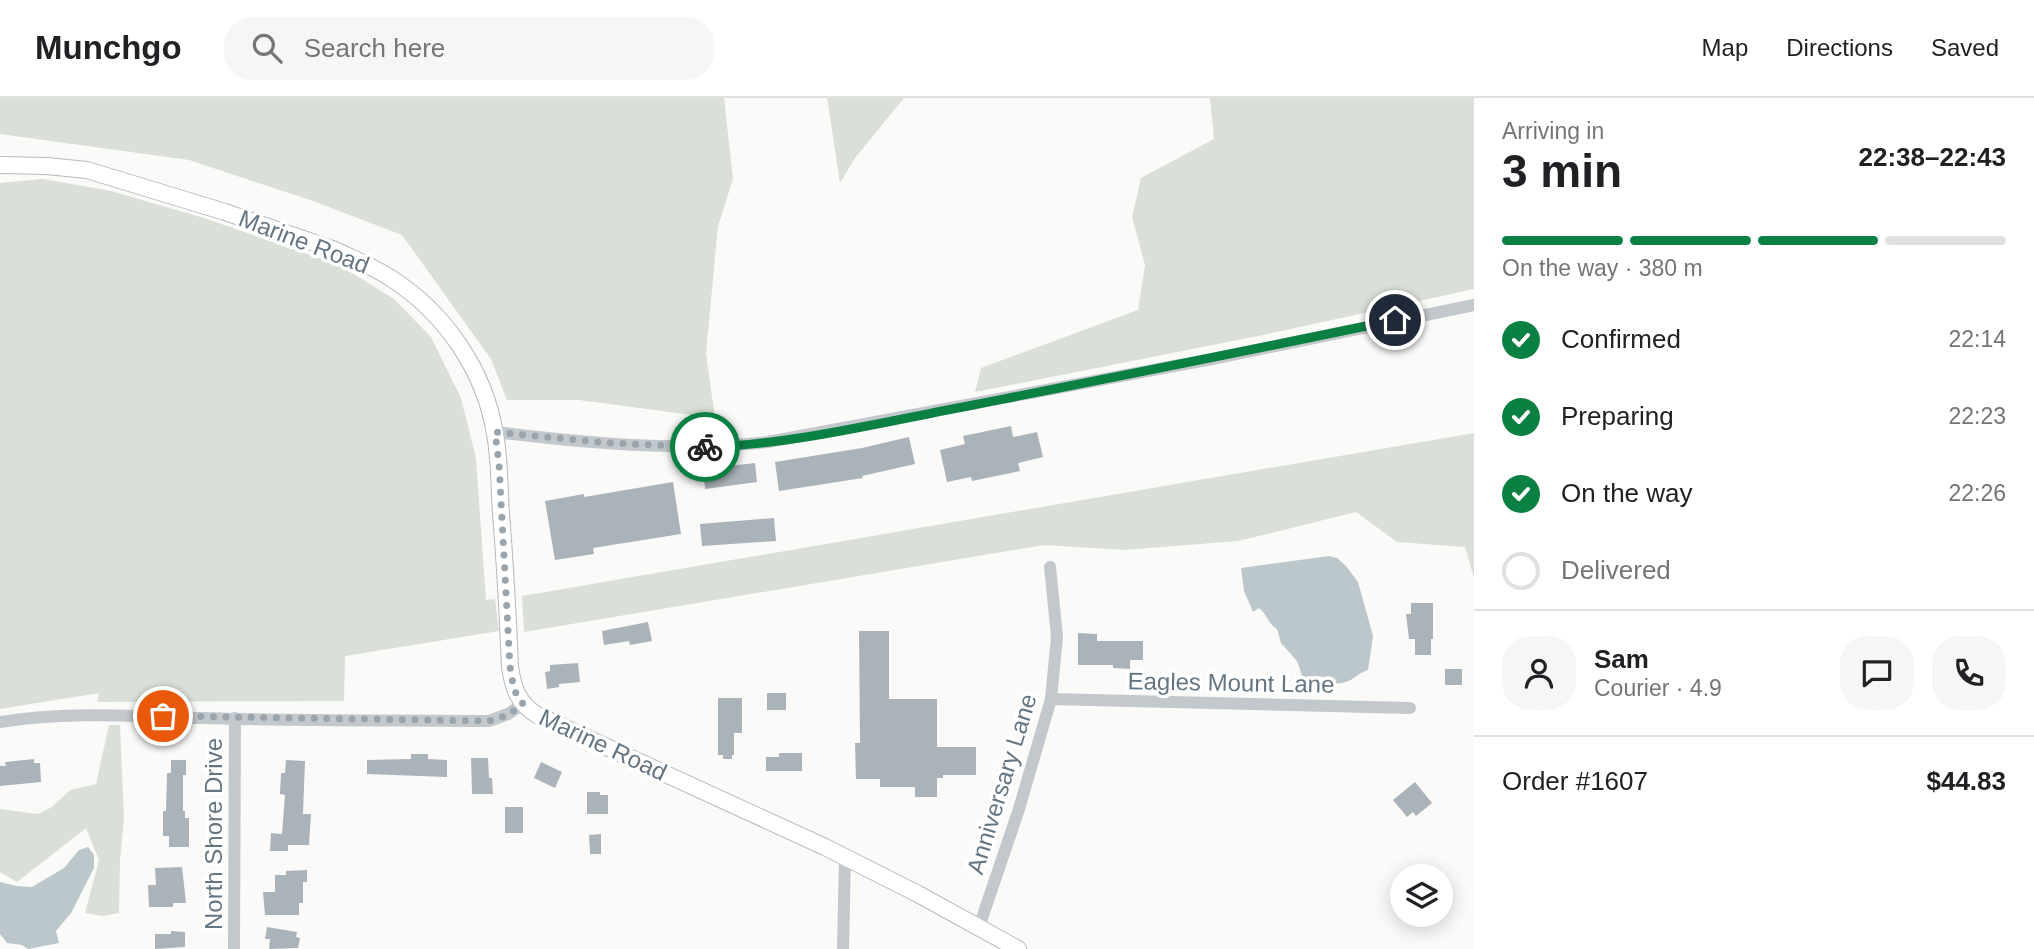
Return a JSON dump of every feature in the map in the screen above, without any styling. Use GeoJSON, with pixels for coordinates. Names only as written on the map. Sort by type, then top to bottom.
{"type":"FeatureCollection","features":[{"type":"Feature","properties":{"kind":"main road","name":"Marine Road"},"geometry":{"type":"LineString","coordinates":[[0,166],[74,168],[121,178],[312,241],[368,265],[412,293],[451,333],[477,377],[495,432],[510,667],[514,690],[523,704],[537,715],[845,857],[1018,949]]}},
{"type":"Feature","properties":{"kind":"street"},"geometry":{"type":"LineString","coordinates":[[495,432],[559,440],[695,447],[768,442],[1212,359],[1474,305]]}},
{"type":"Feature","properties":{"kind":"street","name":"Anniversary Lane"},"geometry":{"type":"LineString","coordinates":[[979,927],[1023,796],[1051,699],[1057,637],[1050,567]]}},
{"type":"Feature","properties":{"kind":"street","name":"Eagles Mount Lane"},"geometry":{"type":"LineString","coordinates":[[1051,699],[1410,708]]}},
{"type":"Feature","properties":{"kind":"street"},"geometry":{"type":"LineString","coordinates":[[0,722],[40,715],[103,714],[489,721],[508,715],[523,704]]}},
{"type":"Feature","properties":{"kind":"street","name":"North Shore Drive"},"geometry":{"type":"LineString","coordinates":[[234,949],[236,718]]}},
{"type":"Feature","properties":{"kind":"street"},"geometry":{"type":"LineString","coordinates":[[843,949],[845,857]]}},
{"type":"Feature","properties":{"kind":"shaded area"},"geometry":{"type":"Polygon","coordinates":[[[0,98],[724,98],[733,179],[718,226],[706,353],[715,418],[579,400],[507,400],[491,359],[402,235],[313,201],[189,160],[0,134],[0,98]]]}},
{"type":"Feature","properties":{"kind":"shaded area"},"geometry":{"type":"Polygon","coordinates":[[[827,98],[904,98],[855,158],[840,183],[827,98]]]}},
{"type":"Feature","properties":{"kind":"shaded area"},"geometry":{"type":"Polygon","coordinates":[[[1210,98],[1474,98],[1474,289],[1263,335],[975,392],[981,368],[1138,310],[1145,265],[1132,217],[1141,178],[1214,139],[1210,98]]]}},
{"type":"Feature","properties":{"kind":"shaded area"},"geometry":{"type":"Polygon","coordinates":[[[43,179],[111,191],[204,218],[339,265],[394,299],[431,337],[461,398],[476,458],[486,600],[495,599],[499,631],[345,656],[344,701],[97,702],[99,693],[0,709],[0,183],[43,179]]]}},
{"type":"Feature","properties":{"kind":"shaded area"},"geometry":{"type":"Polygon","coordinates":[[[1474,433],[1474,578],[1465,547],[1397,542],[1356,512],[1238,541],[1125,550],[1044,545],[524,632],[522,596],[1474,433]]]}},
{"type":"Feature","properties":{"kind":"shaded area"},"geometry":{"type":"Polygon","coordinates":[[[1329,556],[1337,558],[1346,566],[1358,582],[1373,636],[1368,670],[1342,683],[1335,684],[1317,676],[1305,684],[1297,661],[1281,643],[1277,629],[1259,608],[1253,612],[1244,591],[1241,568],[1329,556]]]}},
{"type":"Feature","properties":{"kind":"shaded area"},"geometry":{"type":"Polygon","coordinates":[[[109,725],[120,725],[124,818],[119,913],[103,916],[85,913],[99,860],[86,828],[17,882],[0,872],[0,809],[38,814],[52,807],[70,790],[96,784],[109,725]]]}},
{"type":"Feature","properties":{"kind":"shaded area"},"geometry":{"type":"Polygon","coordinates":[[[88,847],[94,855],[94,868],[71,913],[56,931],[59,943],[28,949],[22,945],[7,943],[0,934],[0,882],[32,887],[64,868],[79,850],[88,847]]]}},
{"type":"Feature","properties":{"kind":"building"},"geometry":{"type":"Polygon","coordinates":[[[1011,426],[1013,437],[1037,432],[1043,457],[1018,463],[1020,471],[972,481],[971,477],[947,482],[940,450],[965,444],[963,436],[1011,426]]]}},
{"type":"Feature","properties":{"kind":"building"},"geometry":{"type":"Polygon","coordinates":[[[909,437],[915,464],[862,476],[863,478],[779,491],[775,462],[862,448],[909,437]]]}},
{"type":"Feature","properties":{"kind":"building"},"geometry":{"type":"Polygon","coordinates":[[[755,463],[757,482],[705,489],[703,469],[755,463]]]}},
{"type":"Feature","properties":{"kind":"building"},"geometry":{"type":"Polygon","coordinates":[[[673,482],[681,534],[593,548],[594,554],[555,560],[545,501],[673,482]]]}},
{"type":"Feature","properties":{"kind":"building"},"geometry":{"type":"Polygon","coordinates":[[[774,518],[776,541],[702,546],[700,524],[774,518]]]}},
{"type":"Feature","properties":{"kind":"building"},"geometry":{"type":"Polygon","coordinates":[[[1411,603],[1433,603],[1431,655],[1415,655],[1415,639],[1409,639],[1406,614],[1411,614],[1411,603]]]}},
{"type":"Feature","properties":{"kind":"building"},"geometry":{"type":"Polygon","coordinates":[[[648,622],[652,641],[630,645],[629,641],[604,645],[602,631],[648,622]]]}},
{"type":"Feature","properties":{"kind":"building"},"geometry":{"type":"Polygon","coordinates":[[[859,631],[889,631],[889,699],[937,699],[937,747],[976,747],[976,775],[943,775],[943,778],[937,778],[937,797],[915,797],[915,787],[880,787],[880,779],[856,779],[855,743],[860,743],[859,631]]]}},
{"type":"Feature","properties":{"kind":"building"},"geometry":{"type":"Polygon","coordinates":[[[1078,633],[1097,634],[1097,641],[1143,641],[1143,660],[1130,660],[1130,669],[1113,668],[1113,665],[1078,665],[1078,633]]]}},
{"type":"Feature","properties":{"kind":"building"},"geometry":{"type":"Polygon","coordinates":[[[578,663],[580,682],[559,684],[559,687],[547,689],[545,672],[550,671],[550,665],[578,663]]]}},
{"type":"Feature","properties":{"kind":"building"},"geometry":{"type":"Polygon","coordinates":[[[1445,669],[1462,669],[1462,685],[1445,685],[1445,669]]]}},
{"type":"Feature","properties":{"kind":"building"},"geometry":{"type":"Polygon","coordinates":[[[767,693],[786,693],[786,710],[767,710],[767,693]]]}},
{"type":"Feature","properties":{"kind":"building"},"geometry":{"type":"Polygon","coordinates":[[[718,698],[742,698],[742,733],[734,733],[732,759],[723,759],[723,755],[718,755],[718,698]]]}},
{"type":"Feature","properties":{"kind":"building"},"geometry":{"type":"Polygon","coordinates":[[[779,753],[802,753],[802,771],[766,771],[766,757],[779,757],[779,753]]]}},
{"type":"Feature","properties":{"kind":"building"},"geometry":{"type":"Polygon","coordinates":[[[411,754],[428,754],[428,759],[447,760],[447,777],[367,774],[367,760],[411,759],[411,754]]]}},
{"type":"Feature","properties":{"kind":"building"},"geometry":{"type":"Polygon","coordinates":[[[471,758],[488,758],[493,794],[472,794],[471,758]]]}},
{"type":"Feature","properties":{"kind":"building"},"geometry":{"type":"Polygon","coordinates":[[[34,759],[34,763],[40,763],[41,782],[0,786],[0,766],[6,766],[5,762],[34,759]]]}},
{"type":"Feature","properties":{"kind":"building"},"geometry":{"type":"Polygon","coordinates":[[[171,760],[186,760],[186,775],[183,775],[183,811],[185,818],[189,818],[189,847],[169,847],[169,836],[163,836],[167,773],[171,773],[171,760]]]}},
{"type":"Feature","properties":{"kind":"building"},"geometry":{"type":"Polygon","coordinates":[[[286,760],[305,761],[303,814],[311,814],[309,845],[288,845],[288,851],[270,851],[271,833],[282,834],[285,795],[280,794],[281,773],[285,773],[286,760]]]}},
{"type":"Feature","properties":{"kind":"building"},"geometry":{"type":"Polygon","coordinates":[[[541,762],[562,772],[555,788],[534,778],[541,762]]]}},
{"type":"Feature","properties":{"kind":"building"},"geometry":{"type":"Polygon","coordinates":[[[1415,782],[1432,803],[1416,816],[1413,812],[1407,817],[1393,800],[1415,782]]]}},
{"type":"Feature","properties":{"kind":"building"},"geometry":{"type":"Polygon","coordinates":[[[587,792],[608,795],[608,814],[587,814],[587,792]]]}},
{"type":"Feature","properties":{"kind":"building"},"geometry":{"type":"Polygon","coordinates":[[[505,807],[523,807],[523,833],[505,833],[505,807]]]}},
{"type":"Feature","properties":{"kind":"building"},"geometry":{"type":"Polygon","coordinates":[[[601,834],[601,854],[590,854],[589,835],[601,834]]]}},
{"type":"Feature","properties":{"kind":"building"},"geometry":{"type":"Polygon","coordinates":[[[182,867],[186,903],[173,903],[173,907],[149,907],[148,885],[156,885],[155,868],[182,867]]]}},
{"type":"Feature","properties":{"kind":"building"},"geometry":{"type":"Polygon","coordinates":[[[307,870],[307,882],[303,882],[303,903],[299,903],[299,915],[265,915],[263,892],[275,892],[275,875],[286,875],[286,871],[307,870]]]}},
{"type":"Feature","properties":{"kind":"building"},"geometry":{"type":"Polygon","coordinates":[[[267,927],[297,932],[296,937],[300,938],[298,948],[269,949],[270,939],[265,939],[267,927]]]}},
{"type":"Feature","properties":{"kind":"building"},"geometry":{"type":"Polygon","coordinates":[[[171,931],[185,932],[185,947],[155,949],[155,934],[171,934],[171,931]]]}},
{"type":"Feature","properties":{"kind":"way so far"},"geometry":{"type":"LineString","coordinates":[[163,716],[489,721],[508,715],[523,704],[514,690],[510,667],[495,432],[559,440],[705,447]]}},
{"type":"Feature","properties":{"kind":"route"},"geometry":{"type":"LineString","coordinates":[[705,447],[768,442],[915,416],[1212,359],[1395,320]]}}]}
